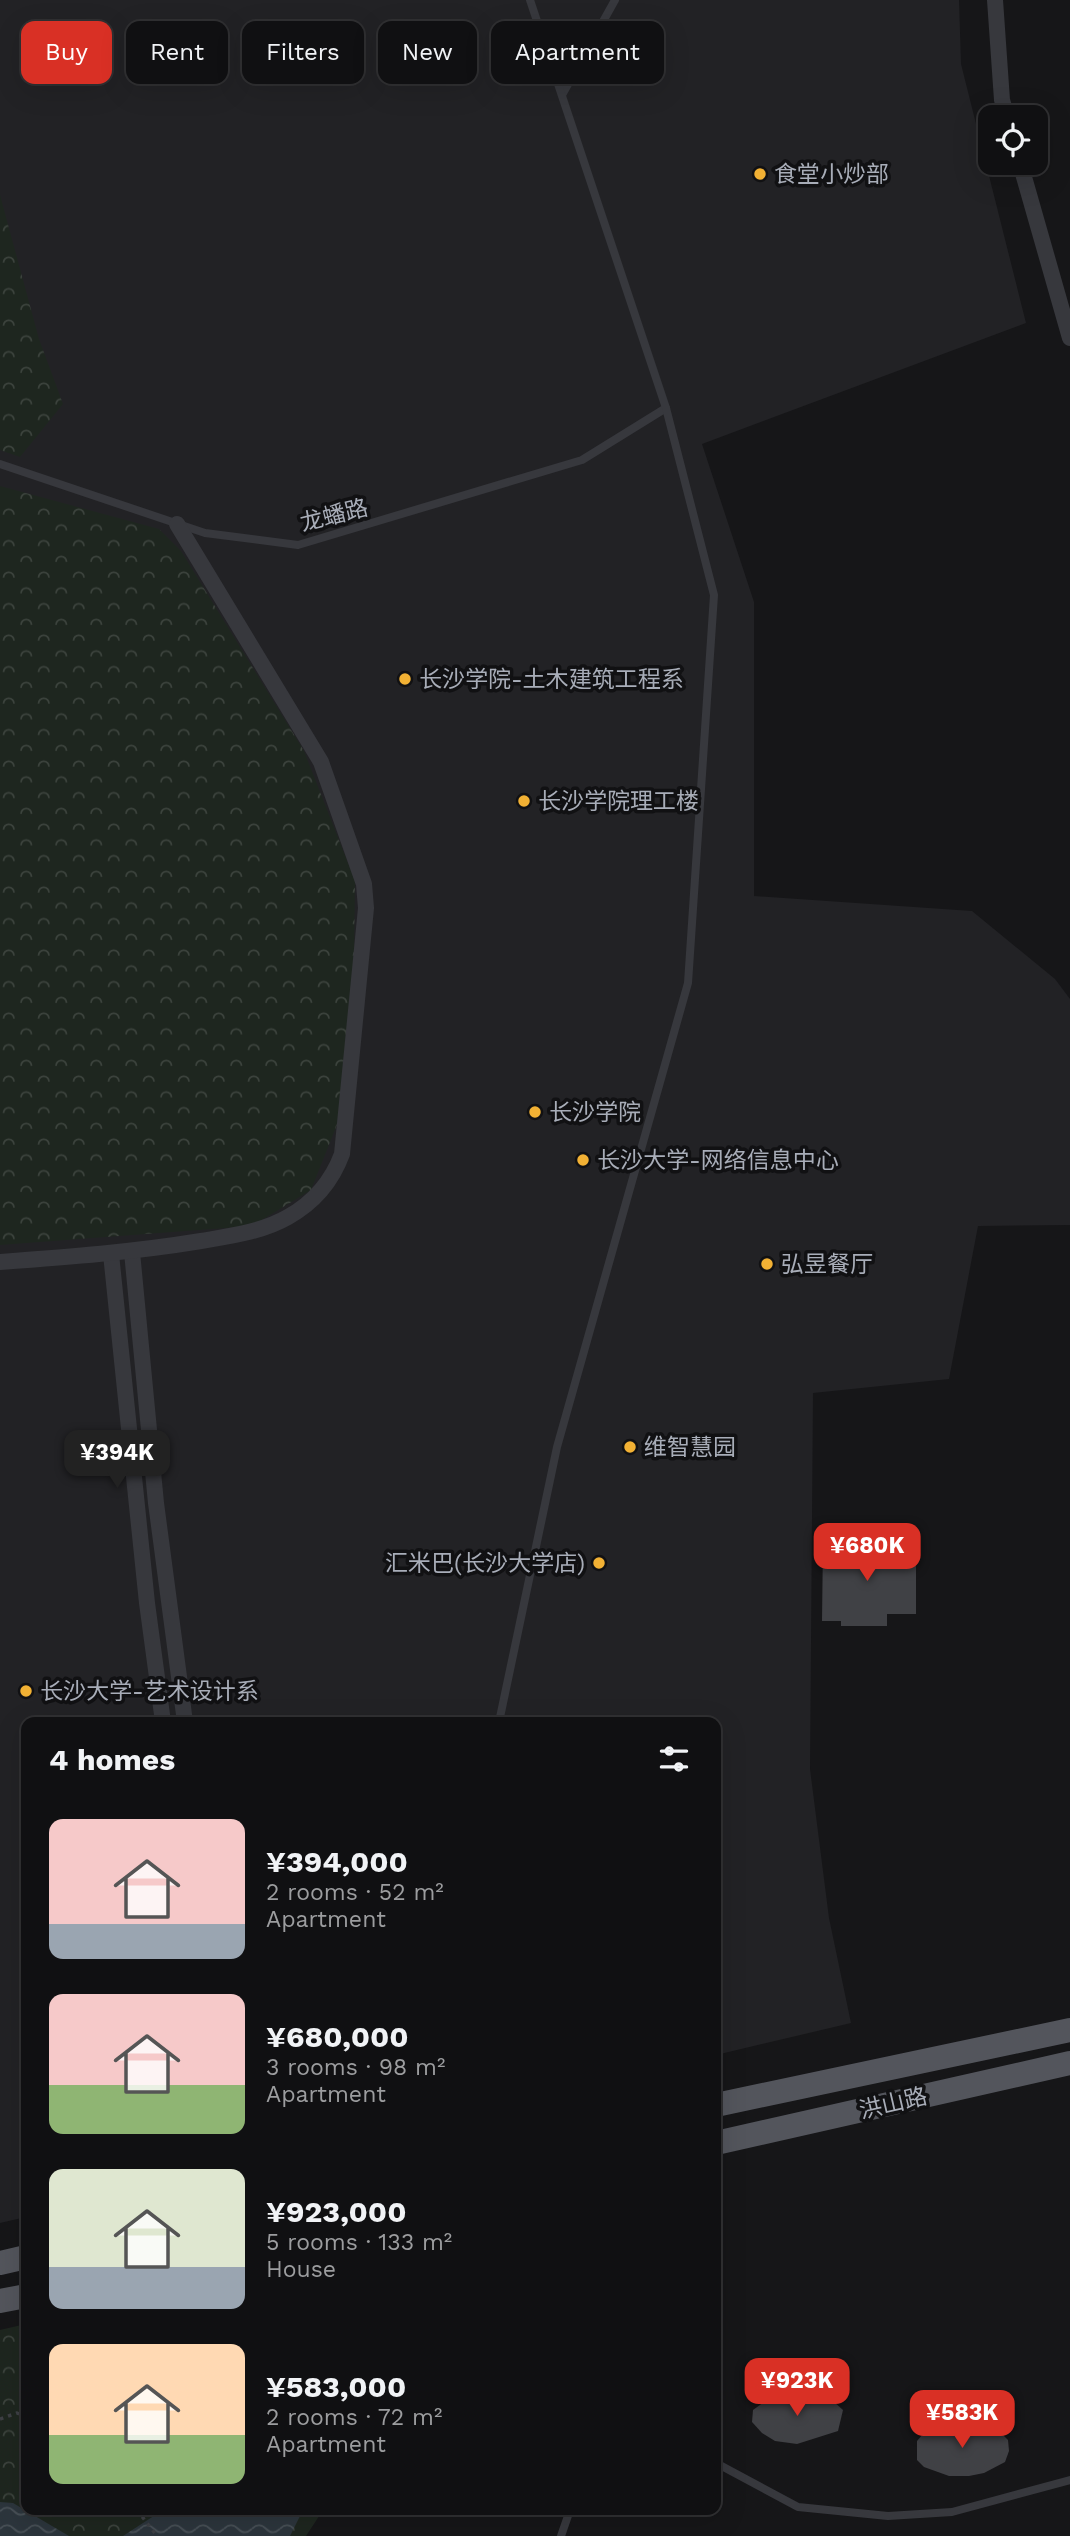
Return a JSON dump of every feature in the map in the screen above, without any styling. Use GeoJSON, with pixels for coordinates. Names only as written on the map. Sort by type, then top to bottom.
{"type":"FeatureCollection","features":[{"type":"Feature","properties":{"kind":"main road","name":"洪山路"},"geometry":{"type":"LineString","coordinates":[[721,2104],[1070,2030]]}},
{"type":"Feature","properties":{"kind":"main road","name":"洪山路"},"geometry":{"type":"LineString","coordinates":[[721,2142],[1070,2063]]}},
{"type":"Feature","properties":{"kind":"main road"},"geometry":{"type":"LineString","coordinates":[[0,2263],[21,2258]]}},
{"type":"Feature","properties":{"kind":"main road"},"geometry":{"type":"LineString","coordinates":[[0,2301],[21,2297]]}},
{"type":"Feature","properties":{"kind":"street"},"geometry":{"type":"LineString","coordinates":[[995,0],[1003,105]]}},
{"type":"Feature","properties":{"kind":"street"},"geometry":{"type":"LineString","coordinates":[[1023,175],[1070,338]]}},
{"type":"Feature","properties":{"kind":"street"},"geometry":{"type":"LineString","coordinates":[[0,1262],[132,1252],[261,1229],[288,1218],[327,1184],[336,1170],[345,1142],[366,908],[364,884],[321,762],[177,524]]}},
{"type":"Feature","properties":{"kind":"street"},"geometry":{"type":"LineString","coordinates":[[132,1252],[156,1503],[183,1717]]}},
{"type":"Feature","properties":{"kind":"street"},"geometry":{"type":"LineString","coordinates":[[111,1254],[147,1603],[162,1717]]}},
{"type":"Feature","properties":{"kind":"lane"},"geometry":{"type":"LineString","coordinates":[[500,1717],[557,1447],[688,983],[714,595],[666,408],[530,0]]}},
{"type":"Feature","properties":{"kind":"lane"},"geometry":{"type":"LineString","coordinates":[[562,95],[615,0]]}},
{"type":"Feature","properties":{"kind":"lane","name":"龙蟠路"},"geometry":{"type":"LineString","coordinates":[[0,464],[205,533],[298,545],[582,460],[666,408]]}},
{"type":"Feature","properties":{"kind":"lane"},"geometry":{"type":"LineString","coordinates":[[721,2466],[798,2507],[888,2516],[952,2512],[1070,2480]]}},
{"type":"Feature","properties":{"kind":"lane"},"geometry":{"type":"LineString","coordinates":[[561,2536],[568,2515]]}},
{"type":"Feature","properties":{"kind":"path"},"geometry":{"type":"LineString","coordinates":[[0,2419],[17,2413],[21,2415]]}},
{"type":"Feature","properties":{"kind":"path"},"geometry":{"type":"LineString","coordinates":[[141,2515],[157,2536]]}},
{"type":"Feature","properties":{"kind":"shaded area","name":"长沙学院"},"geometry":{"type":"Polygon","coordinates":[[[0,0],[959,0],[961,64],[978,132],[978,175],[989,175],[1026,323],[702,444],[754,602],[754,896],[972,911],[1055,979],[1070,999],[1070,1225],[978,1226],[949,1379],[813,1393],[810,1769],[829,1918],[851,2023],[721,2054],[721,1717],[21,1717],[21,2218],[0,2223],[0,0]]]}},
{"type":"Feature","properties":{"kind":"green space"},"geometry":{"type":"Polygon","coordinates":[[[0,195],[39,339],[63,404],[20,457],[0,450],[0,195]]]}},
{"type":"Feature","properties":{"kind":"green space"},"geometry":{"type":"Polygon","coordinates":[[[0,486],[159,529],[181,551],[304,751],[355,881],[354,960],[338,1122],[311,1190],[252,1226],[0,1245],[0,486]]]}},
{"type":"Feature","properties":{"kind":"green space"},"geometry":{"type":"Polygon","coordinates":[[[21,2325],[21,2515],[320,2515],[306,2536],[0,2536],[0,2330],[21,2325]]]}},
{"type":"Feature","properties":{"kind":"water"},"geometry":{"type":"Polygon","coordinates":[[[0,2502],[13,2503],[21,2508],[21,2515],[33,2515],[69,2536],[0,2536],[0,2502]]]}},
{"type":"Feature","properties":{"kind":"water"},"geometry":{"type":"Polygon","coordinates":[[[155,2515],[300,2515],[290,2536],[123,2536],[155,2515]]]}},
{"type":"Feature","properties":{"kind":"building"},"geometry":{"type":"Polygon","coordinates":[[[823,1541],[865,1541],[865,1549],[916,1549],[916,1614],[887,1614],[887,1626],[841,1626],[841,1621],[822,1621],[823,1541]]]}},
{"type":"Feature","properties":{"kind":"building"},"geometry":{"type":"Polygon","coordinates":[[[790,2393],[813,2395],[833,2401],[843,2410],[838,2431],[797,2444],[775,2441],[762,2433],[752,2422],[753,2410],[768,2399],[790,2393]]]}},
{"type":"Feature","properties":{"kind":"building"},"geometry":{"type":"Polygon","coordinates":[[[966,2424],[1001,2433],[1008,2440],[1009,2451],[1005,2462],[984,2473],[949,2476],[924,2467],[917,2460],[917,2441],[923,2434],[947,2426],[966,2424]]]}},
{"type":"Feature","properties":{"kind":"place","name":"食堂小炒部"},"geometry":{"type":"Point","coordinates":[760,174]}},
{"type":"Feature","properties":{"kind":"place","name":"长沙学院-土木建筑工程系"},"geometry":{"type":"Point","coordinates":[405,679]}},
{"type":"Feature","properties":{"kind":"place","name":"长沙学院理工楼"},"geometry":{"type":"Point","coordinates":[524,801]}},
{"type":"Feature","properties":{"kind":"place","name":"长沙学院"},"geometry":{"type":"Point","coordinates":[535,1112]}},
{"type":"Feature","properties":{"kind":"place","name":"长沙大学-网络信息中心"},"geometry":{"type":"Point","coordinates":[583,1160]}},
{"type":"Feature","properties":{"kind":"place","name":"弘昱餐厅"},"geometry":{"type":"Point","coordinates":[767,1264]}},
{"type":"Feature","properties":{"kind":"place","name":"维智慧园"},"geometry":{"type":"Point","coordinates":[630,1447]}},
{"type":"Feature","properties":{"kind":"place","name":"汇米巴(长沙大学店)"},"geometry":{"type":"Point","coordinates":[599,1563]}},
{"type":"Feature","properties":{"kind":"place","name":"长沙大学-艺术设计系"},"geometry":{"type":"Point","coordinates":[26,1691]}}]}
